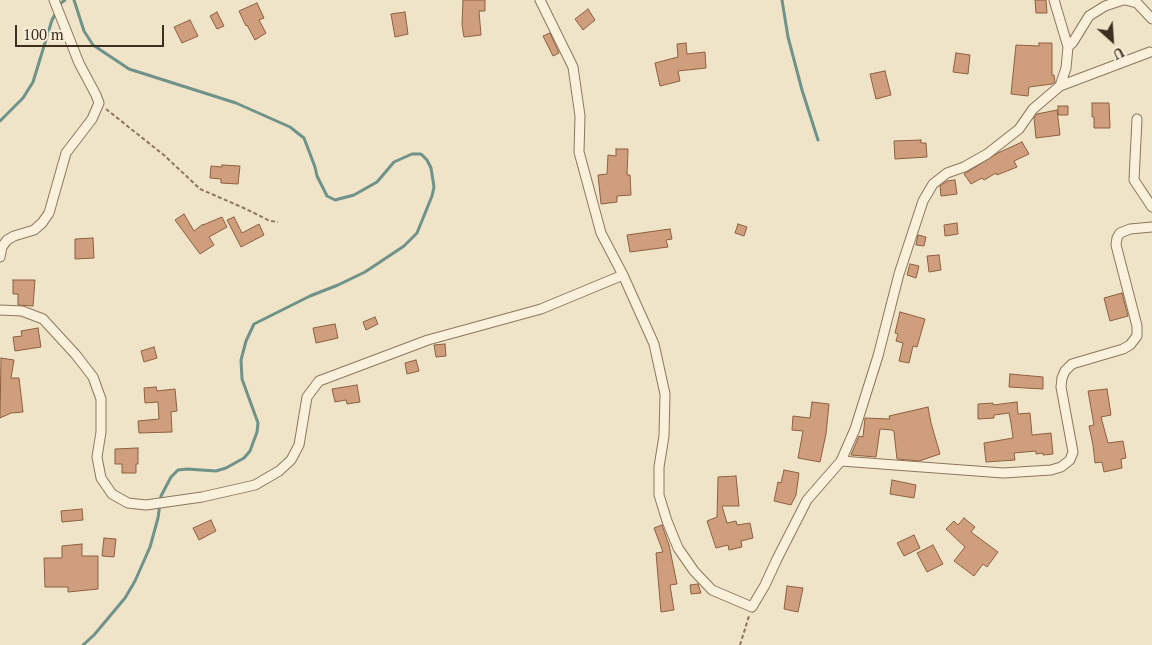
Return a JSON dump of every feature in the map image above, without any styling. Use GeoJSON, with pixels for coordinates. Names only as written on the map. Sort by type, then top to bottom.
{"type":"FeatureCollection","features":[{"type":"Feature","properties":{"kind":"street"},"geometry":{"type":"LineString","coordinates":[[0,257],[2,247],[7,240],[34,230],[49,213],[66,153],[92,119],[98,103],[54,0]]}},
{"type":"Feature","properties":{"kind":"street"},"geometry":{"type":"LineString","coordinates":[[540,0],[573,67],[580,116],[579,152],[601,234],[654,344],[666,394],[664,436],[659,467],[659,495],[667,521],[678,548],[694,571],[712,590],[752,606],[765,585],[776,558],[807,500],[841,461],[855,428],[878,356],[899,274],[923,201],[932,184],[947,173],[987,154],[1019,129],[1033,109],[1060,86],[1150,52]]}},
{"type":"Feature","properties":{"kind":"street"},"geometry":{"type":"LineString","coordinates":[[1054,0],[1068,47],[1066,68],[1060,86]]}},
{"type":"Feature","properties":{"kind":"street"},"geometry":{"type":"LineString","coordinates":[[1068,47],[1089,16],[1105,6],[1124,0],[1137,3],[1152,19]]}},
{"type":"Feature","properties":{"kind":"street"},"geometry":{"type":"LineString","coordinates":[[1137,119],[1134,180],[1152,207]]}},
{"type":"Feature","properties":{"kind":"street"},"geometry":{"type":"LineString","coordinates":[[841,461],[1003,473],[1051,470],[1061,467],[1070,460],[1073,452],[1061,387],[1062,378],[1065,371],[1072,364],[1123,349],[1130,345],[1137,336],[1137,326],[1116,245],[1116,238],[1120,233],[1130,229],[1152,227]]}},
{"type":"Feature","properties":{"kind":"street"},"geometry":{"type":"LineString","coordinates":[[0,310],[22,311],[43,319],[76,355],[92,377],[101,399],[101,432],[98,457],[101,478],[112,494],[128,503],[146,505],[174,502],[255,485],[279,471],[291,460],[298,445],[307,397],[319,382],[428,340],[541,309],[622,275]]}},
{"type":"Feature","properties":{"kind":"path"},"geometry":{"type":"LineString","coordinates":[[98,103],[165,156],[200,189],[270,221],[278,222]]}},
{"type":"Feature","properties":{"kind":"path"},"geometry":{"type":"LineString","coordinates":[[740,645],[752,606]]}},
{"type":"Feature","properties":{"kind":"building"},"geometry":{"type":"Polygon","coordinates":[[[463,0],[485,0],[485,11],[479,11],[481,35],[464,37],[462,25],[463,0]]]}},
{"type":"Feature","properties":{"kind":"building"},"geometry":{"type":"Polygon","coordinates":[[[1035,0],[1046,0],[1047,13],[1036,13],[1035,0]]]}},
{"type":"Feature","properties":{"kind":"building"},"geometry":{"type":"Polygon","coordinates":[[[257,3],[264,18],[259,20],[266,33],[255,40],[239,11],[257,3]]]}},
{"type":"Feature","properties":{"kind":"building"},"geometry":{"type":"Polygon","coordinates":[[[588,9],[595,20],[583,30],[575,19],[588,9]]]}},
{"type":"Feature","properties":{"kind":"building"},"geometry":{"type":"Polygon","coordinates":[[[217,12],[224,26],[217,29],[210,16],[217,12]]]}},
{"type":"Feature","properties":{"kind":"building"},"geometry":{"type":"Polygon","coordinates":[[[405,12],[408,34],[395,37],[391,14],[405,12]]]}},
{"type":"Feature","properties":{"kind":"building"},"geometry":{"type":"Polygon","coordinates":[[[190,20],[198,36],[182,43],[174,27],[190,20]]]}},
{"type":"Feature","properties":{"kind":"building"},"geometry":{"type":"Polygon","coordinates":[[[550,33],[559,53],[553,56],[543,36],[550,33]]]}},
{"type":"Feature","properties":{"kind":"building"},"geometry":{"type":"Polygon","coordinates":[[[686,43],[687,54],[705,52],[706,68],[678,71],[680,81],[660,86],[655,63],[678,57],[677,44],[686,43]]]}},
{"type":"Feature","properties":{"kind":"building"},"geometry":{"type":"Polygon","coordinates":[[[1039,43],[1052,43],[1052,75],[1054,75],[1055,82],[1029,87],[1028,96],[1011,94],[1016,45],[1039,46],[1039,43]]]}},
{"type":"Feature","properties":{"kind":"building"},"geometry":{"type":"Polygon","coordinates":[[[956,53],[970,55],[968,74],[953,72],[956,53]]]}},
{"type":"Feature","properties":{"kind":"building"},"geometry":{"type":"Polygon","coordinates":[[[885,71],[891,95],[876,99],[870,74],[885,71]]]}},
{"type":"Feature","properties":{"kind":"building"},"geometry":{"type":"Polygon","coordinates":[[[1092,103],[1109,103],[1110,128],[1094,128],[1092,103]]]}},
{"type":"Feature","properties":{"kind":"building"},"geometry":{"type":"Polygon","coordinates":[[[1058,106],[1068,106],[1068,115],[1058,115],[1058,106]]]}},
{"type":"Feature","properties":{"kind":"building"},"geometry":{"type":"Polygon","coordinates":[[[1057,110],[1060,135],[1036,138],[1034,118],[1037,114],[1057,110]]]}},
{"type":"Feature","properties":{"kind":"building"},"geometry":{"type":"Polygon","coordinates":[[[921,140],[921,143],[926,143],[927,157],[895,159],[894,141],[921,140]]]}},
{"type":"Feature","properties":{"kind":"building"},"geometry":{"type":"Polygon","coordinates":[[[1022,142],[1029,154],[1014,161],[1017,167],[997,175],[996,173],[984,180],[982,178],[971,184],[964,174],[998,153],[1022,142]]]}},
{"type":"Feature","properties":{"kind":"building"},"geometry":{"type":"Polygon","coordinates":[[[616,149],[628,149],[627,175],[630,175],[631,195],[617,196],[617,202],[601,204],[598,175],[607,174],[608,155],[616,156],[616,149]]]}},
{"type":"Feature","properties":{"kind":"building"},"geometry":{"type":"Polygon","coordinates":[[[222,165],[240,166],[238,184],[221,183],[221,179],[210,178],[211,166],[222,167],[222,165]]]}},
{"type":"Feature","properties":{"kind":"building"},"geometry":{"type":"Polygon","coordinates":[[[955,180],[957,194],[941,196],[940,186],[947,181],[955,180]]]}},
{"type":"Feature","properties":{"kind":"building"},"geometry":{"type":"Polygon","coordinates":[[[184,214],[194,231],[203,224],[222,217],[227,227],[209,237],[214,245],[200,254],[175,220],[184,214]]]}},
{"type":"Feature","properties":{"kind":"building"},"geometry":{"type":"Polygon","coordinates":[[[234,217],[242,233],[259,224],[264,235],[241,247],[227,220],[234,217]]]}},
{"type":"Feature","properties":{"kind":"building"},"geometry":{"type":"Polygon","coordinates":[[[957,223],[958,234],[945,236],[944,225],[957,223]]]}},
{"type":"Feature","properties":{"kind":"building"},"geometry":{"type":"Polygon","coordinates":[[[738,224],[747,227],[744,236],[735,233],[738,224]]]}},
{"type":"Feature","properties":{"kind":"building"},"geometry":{"type":"Polygon","coordinates":[[[670,229],[672,239],[666,240],[668,247],[630,252],[627,235],[670,229]]]}},
{"type":"Feature","properties":{"kind":"building"},"geometry":{"type":"Polygon","coordinates":[[[918,235],[926,237],[924,246],[916,245],[918,235]]]}},
{"type":"Feature","properties":{"kind":"building"},"geometry":{"type":"Polygon","coordinates":[[[93,238],[94,258],[75,259],[75,239],[93,238]]]}},
{"type":"Feature","properties":{"kind":"building"},"geometry":{"type":"Polygon","coordinates":[[[939,255],[941,270],[929,272],[927,256],[939,255]]]}},
{"type":"Feature","properties":{"kind":"building"},"geometry":{"type":"Polygon","coordinates":[[[910,264],[919,266],[916,278],[907,275],[910,264]]]}},
{"type":"Feature","properties":{"kind":"building"},"geometry":{"type":"Polygon","coordinates":[[[13,280],[35,280],[33,306],[18,305],[18,294],[13,294],[13,280]]]}},
{"type":"Feature","properties":{"kind":"building"},"geometry":{"type":"Polygon","coordinates":[[[1122,293],[1128,316],[1110,321],[1104,298],[1122,293]]]}},
{"type":"Feature","properties":{"kind":"building"},"geometry":{"type":"Polygon","coordinates":[[[900,312],[925,319],[917,347],[913,346],[909,363],[899,361],[903,343],[896,341],[898,334],[895,333],[900,312]]]}},
{"type":"Feature","properties":{"kind":"building"},"geometry":{"type":"Polygon","coordinates":[[[375,317],[378,324],[366,330],[363,322],[375,317]]]}},
{"type":"Feature","properties":{"kind":"building"},"geometry":{"type":"Polygon","coordinates":[[[335,324],[338,338],[316,343],[313,328],[335,324]]]}},
{"type":"Feature","properties":{"kind":"building"},"geometry":{"type":"Polygon","coordinates":[[[38,328],[41,347],[15,351],[13,337],[22,336],[21,331],[38,328]]]}},
{"type":"Feature","properties":{"kind":"building"},"geometry":{"type":"Polygon","coordinates":[[[445,344],[446,356],[436,357],[434,345],[445,344]]]}},
{"type":"Feature","properties":{"kind":"building"},"geometry":{"type":"Polygon","coordinates":[[[154,347],[157,358],[144,362],[141,351],[154,347]]]}},
{"type":"Feature","properties":{"kind":"building"},"geometry":{"type":"Polygon","coordinates":[[[1,358],[14,360],[11,378],[19,378],[23,412],[11,413],[0,418],[1,358]]]}},
{"type":"Feature","properties":{"kind":"building"},"geometry":{"type":"Polygon","coordinates":[[[416,360],[419,371],[407,374],[405,363],[416,360]]]}},
{"type":"Feature","properties":{"kind":"building"},"geometry":{"type":"Polygon","coordinates":[[[1010,374],[1043,377],[1043,389],[1009,387],[1010,374]]]}},
{"type":"Feature","properties":{"kind":"building"},"geometry":{"type":"Polygon","coordinates":[[[357,385],[360,402],[347,404],[346,400],[335,402],[332,389],[357,385]]]}},
{"type":"Feature","properties":{"kind":"building"},"geometry":{"type":"Polygon","coordinates":[[[156,387],[157,391],[175,389],[177,411],[171,412],[172,432],[139,433],[138,421],[159,419],[158,402],[145,403],[144,388],[156,387]]]}},
{"type":"Feature","properties":{"kind":"building"},"geometry":{"type":"Polygon","coordinates":[[[1107,389],[1111,415],[1101,417],[1108,443],[1123,441],[1126,458],[1121,459],[1122,468],[1104,472],[1102,462],[1095,463],[1089,426],[1094,425],[1088,391],[1107,389]]]}},
{"type":"Feature","properties":{"kind":"building"},"geometry":{"type":"Polygon","coordinates":[[[812,402],[829,404],[826,434],[820,462],[798,458],[803,431],[792,430],[793,416],[810,418],[812,402]]]}},
{"type":"Feature","properties":{"kind":"building"},"geometry":{"type":"Polygon","coordinates":[[[1017,402],[1018,414],[1030,413],[1032,435],[1051,433],[1053,454],[1036,454],[1036,451],[1014,453],[1015,460],[986,462],[984,443],[1013,438],[1011,423],[1009,413],[994,415],[994,418],[978,419],[978,404],[993,403],[993,405],[1017,402]]]}},
{"type":"Feature","properties":{"kind":"building"},"geometry":{"type":"Polygon","coordinates":[[[928,407],[940,454],[919,461],[897,459],[894,432],[892,430],[880,429],[876,457],[851,455],[859,436],[863,437],[865,418],[890,419],[889,416],[928,407]]]}},
{"type":"Feature","properties":{"kind":"building"},"geometry":{"type":"Polygon","coordinates":[[[138,448],[136,473],[122,473],[122,464],[115,464],[115,449],[138,448]]]}},
{"type":"Feature","properties":{"kind":"building"},"geometry":{"type":"Polygon","coordinates":[[[784,470],[799,473],[796,495],[791,505],[774,501],[778,482],[781,483],[784,470]]]}},
{"type":"Feature","properties":{"kind":"building"},"geometry":{"type":"Polygon","coordinates":[[[736,476],[739,506],[722,506],[727,523],[736,521],[737,525],[750,523],[753,538],[741,541],[742,547],[729,550],[728,545],[716,548],[707,521],[717,517],[718,477],[736,476]]]}},
{"type":"Feature","properties":{"kind":"building"},"geometry":{"type":"Polygon","coordinates":[[[892,480],[916,485],[914,498],[890,494],[892,480]]]}},
{"type":"Feature","properties":{"kind":"building"},"geometry":{"type":"Polygon","coordinates":[[[82,509],[83,520],[62,522],[61,511],[82,509]]]}},
{"type":"Feature","properties":{"kind":"building"},"geometry":{"type":"Polygon","coordinates":[[[964,518],[975,527],[971,532],[998,552],[987,567],[983,564],[974,576],[954,561],[965,547],[946,529],[954,521],[958,525],[964,518]]]}},
{"type":"Feature","properties":{"kind":"building"},"geometry":{"type":"Polygon","coordinates":[[[211,520],[216,531],[199,540],[193,528],[211,520]]]}},
{"type":"Feature","properties":{"kind":"building"},"geometry":{"type":"Polygon","coordinates":[[[662,525],[669,545],[677,584],[670,585],[674,610],[661,612],[656,553],[663,552],[654,528],[662,525]]]}},
{"type":"Feature","properties":{"kind":"building"},"geometry":{"type":"Polygon","coordinates":[[[914,535],[920,548],[904,556],[897,543],[914,535]]]}},
{"type":"Feature","properties":{"kind":"building"},"geometry":{"type":"Polygon","coordinates":[[[104,538],[116,539],[114,557],[102,556],[104,538]]]}},
{"type":"Feature","properties":{"kind":"building"},"geometry":{"type":"Polygon","coordinates":[[[82,544],[82,556],[98,556],[98,589],[68,592],[68,587],[45,587],[44,558],[62,558],[62,546],[82,544]]]}},
{"type":"Feature","properties":{"kind":"building"},"geometry":{"type":"Polygon","coordinates":[[[933,545],[943,564],[927,572],[917,553],[933,545]]]}},
{"type":"Feature","properties":{"kind":"building"},"geometry":{"type":"Polygon","coordinates":[[[698,584],[701,593],[691,594],[690,585],[698,584]]]}},
{"type":"Feature","properties":{"kind":"building"},"geometry":{"type":"Polygon","coordinates":[[[787,586],[803,588],[798,612],[784,609],[787,586]]]}},
{"type":"Feature","properties":{"kind":"waterway"},"geometry":{"type":"LineString","coordinates":[[0,121],[23,98],[33,82],[52,20],[61,3],[65,0]]}},
{"type":"Feature","properties":{"kind":"waterway"},"geometry":{"type":"LineString","coordinates":[[74,0],[84,31],[93,45],[129,69],[236,103],[290,127],[304,138],[317,176],[327,196],[335,200],[354,195],[377,182],[394,162],[412,154],[421,154],[427,160],[431,168],[434,187],[417,233],[404,246],[365,272],[310,296],[254,324],[246,341],[241,360],[242,379],[258,423],[257,432],[250,451],[244,458],[226,468],[216,471],[178,470],[171,477],[161,496],[158,518],[150,547],[135,581],[125,598],[94,635],[83,645]]}},
{"type":"Feature","properties":{"kind":"waterway"},"geometry":{"type":"LineString","coordinates":[[782,0],[788,37],[818,140]]}}]}
